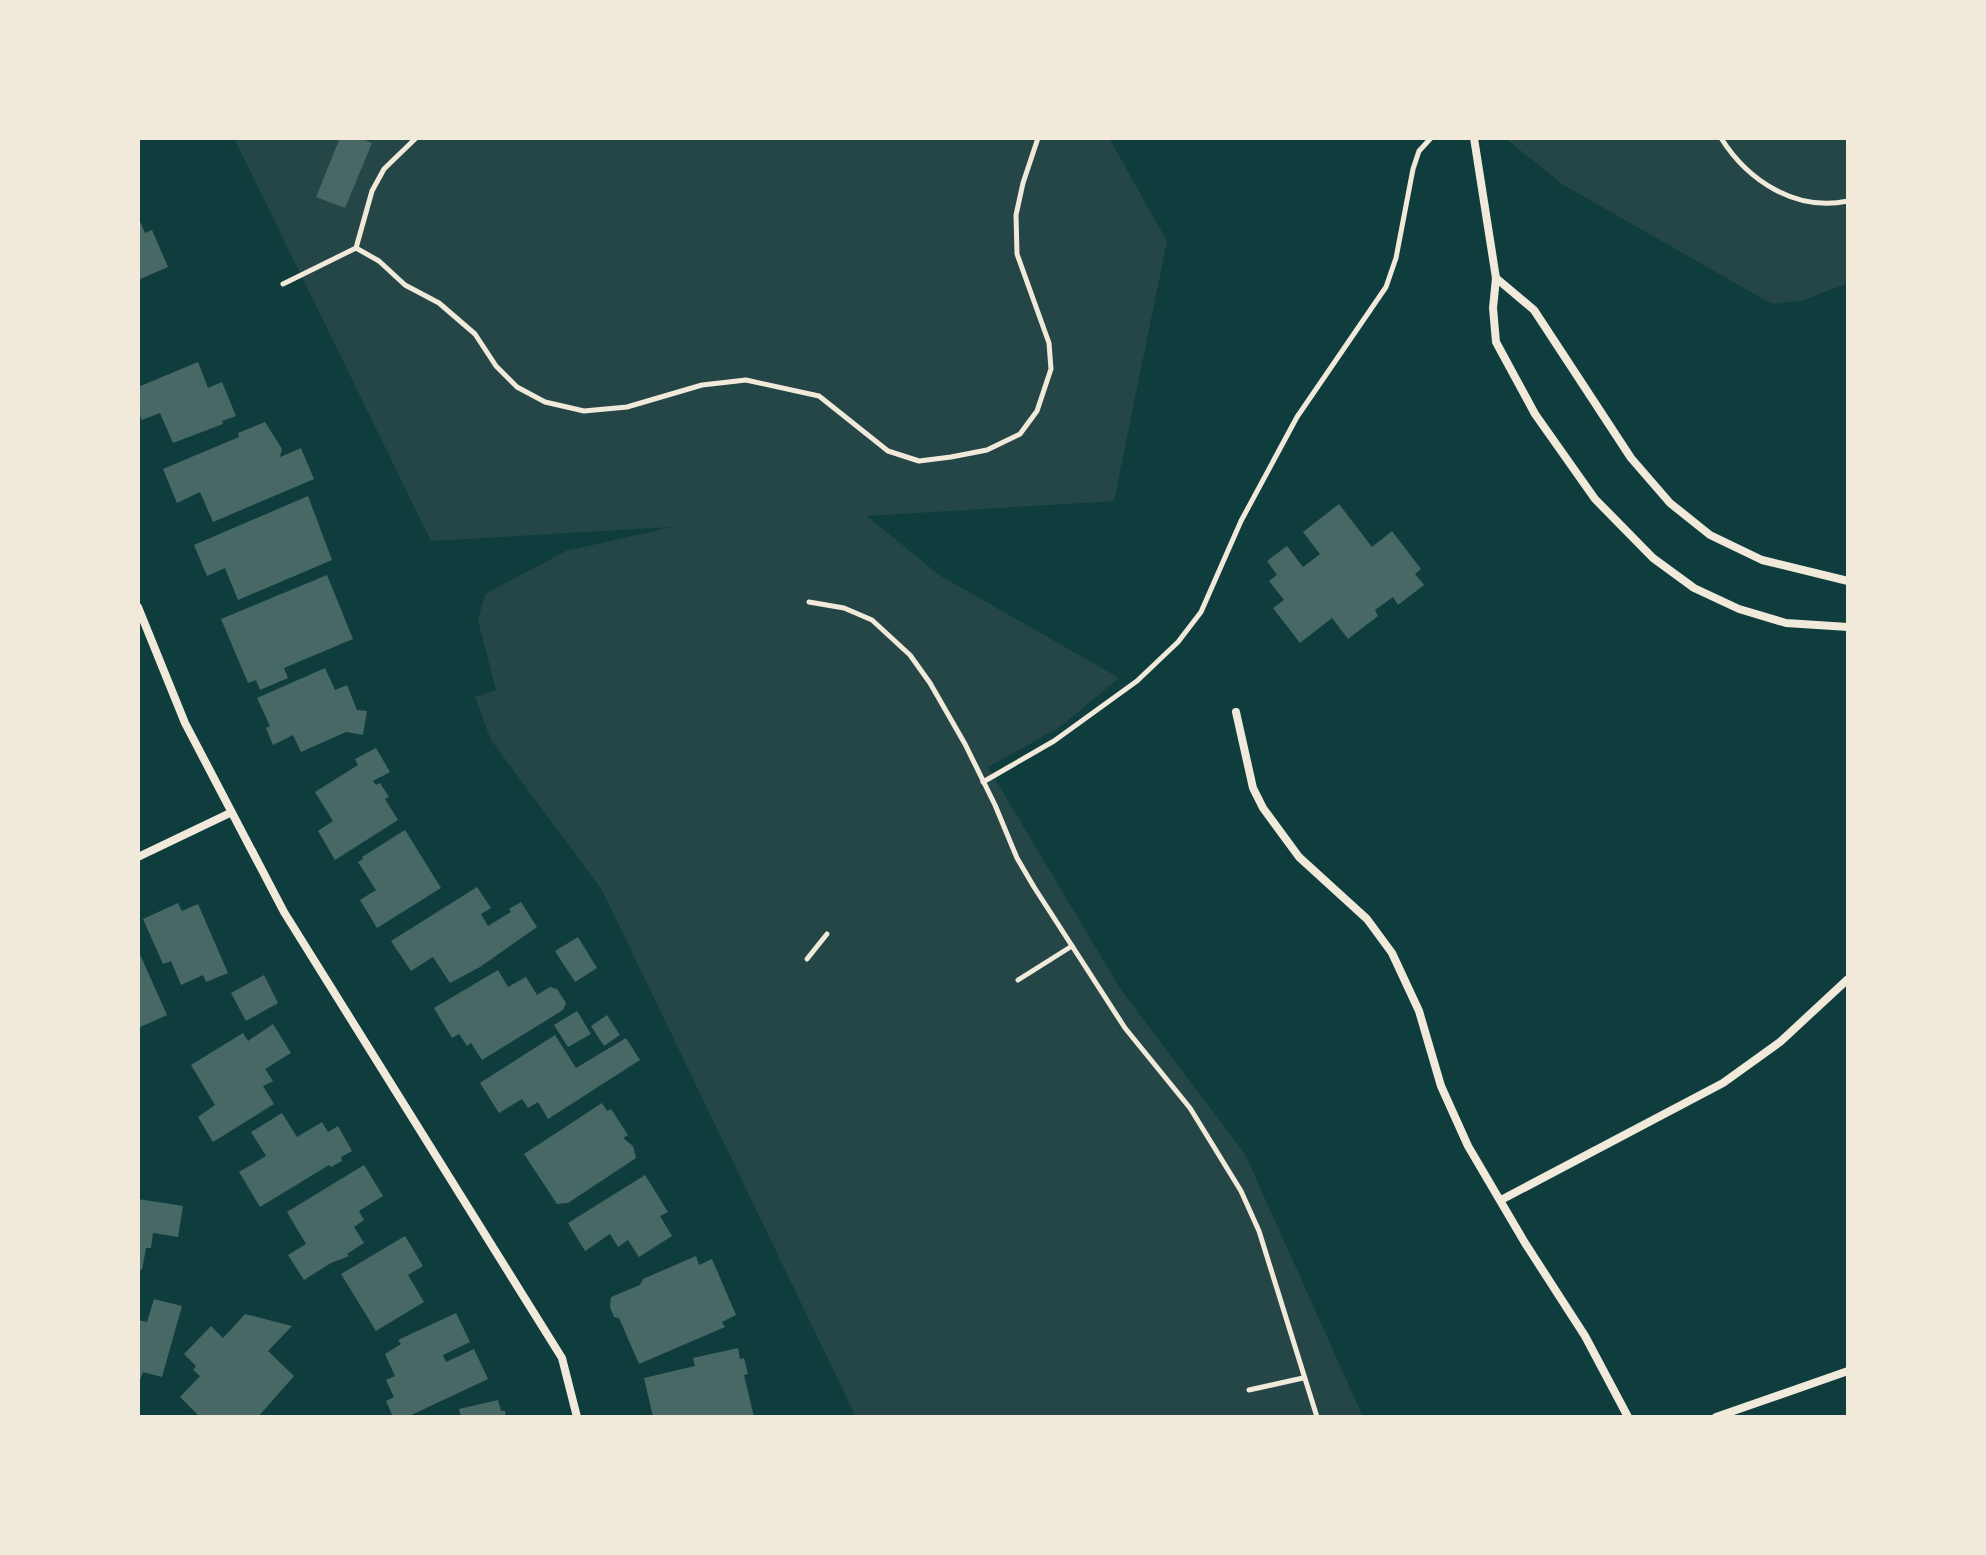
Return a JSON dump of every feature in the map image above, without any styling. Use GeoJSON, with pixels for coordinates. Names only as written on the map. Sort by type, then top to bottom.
{"type":"FeatureCollection","features":[{"type":"Feature","properties":{"kind":"street"},"geometry":{"type":"LineString","coordinates":[[1474,138],[1496,278],[1493,308],[1496,342],[1535,414],[1595,499],[1653,558],[1694,588],[1739,609],[1786,623],[1848,627]]}},
{"type":"Feature","properties":{"kind":"street"},"geometry":{"type":"LineString","coordinates":[[1496,278],[1534,310],[1631,458],[1670,503],[1710,535],[1762,560],[1848,581]]}},
{"type":"Feature","properties":{"kind":"street"},"geometry":{"type":"LineString","coordinates":[[138,607],[185,723],[230,813],[284,912],[562,1358],[577,1417]]}},
{"type":"Feature","properties":{"kind":"street"},"geometry":{"type":"LineString","coordinates":[[1236,712],[1253,788],[1263,808],[1299,857],[1367,919],[1392,953],[1419,1011],[1441,1086],[1468,1146],[1585,1336],[1628,1417]]}},
{"type":"Feature","properties":{"kind":"street"},"geometry":{"type":"LineString","coordinates":[[138,857],[230,813]]}},
{"type":"Feature","properties":{"kind":"street"},"geometry":{"type":"LineString","coordinates":[[1501,1200],[1723,1083],[1780,1042],[1848,979]]}},
{"type":"Feature","properties":{"kind":"street"},"geometry":{"type":"LineString","coordinates":[[1716,1417],[1848,1371]]}},
{"type":"Feature","properties":{"kind":"path"},"geometry":{"type":"LineString","coordinates":[[283,284],[356,248],[372,191],[384,169],[416,138]]}},
{"type":"Feature","properties":{"kind":"path"},"geometry":{"type":"LineString","coordinates":[[356,248],[379,261],[405,285],[439,303],[475,334],[496,366],[517,387],[545,402],[584,411],[627,407],[702,385],[746,380],[819,396],[888,451],[919,461],[951,457],[987,450],[1020,434],[1037,411],[1051,369],[1049,343],[1017,254],[1016,215],[1038,138]]}},
{"type":"Feature","properties":{"kind":"path"},"geometry":{"type":"LineString","coordinates":[[983,782],[1076,726],[1137,681],[1178,642],[1201,612],[1241,521],[1297,417],[1386,287],[1396,258],[1413,169],[1419,151],[1431,138]]}},
{"type":"Feature","properties":{"kind":"path"},"geometry":{"type":"LineString","coordinates":[[1721,138],[1730,153],[1751,174],[1782,195],[1831,204],[1848,201]]}},
{"type":"Feature","properties":{"kind":"path"},"geometry":{"type":"LineString","coordinates":[[809,602],[844,608],[872,620],[892,637],[930,683],[983,782],[1017,858],[1125,1028],[1190,1108],[1241,1191],[1259,1231],[1317,1417]]}},
{"type":"Feature","properties":{"kind":"path"},"geometry":{"type":"LineString","coordinates":[[807,959],[827,934]]}},
{"type":"Feature","properties":{"kind":"path"},"geometry":{"type":"LineString","coordinates":[[1018,980],[1072,946]]}},
{"type":"Feature","properties":{"kind":"path"},"geometry":{"type":"LineString","coordinates":[[1249,1390],[1303,1378]]}},
{"type":"Feature","properties":{"kind":"shaded area"},"geometry":{"type":"Polygon","coordinates":[[[234,138],[1109,138],[1167,241],[1114,501],[867,516],[939,575],[1119,678],[1060,727],[988,767],[1121,990],[1245,1154],[1363,1417],[856,1417],[602,890],[491,740],[475,697],[496,690],[478,620],[485,594],[566,551],[672,527],[431,541],[234,138]]]}},
{"type":"Feature","properties":{"kind":"shaded area"},"geometry":{"type":"Polygon","coordinates":[[[1505,138],[1848,138],[1848,283],[1804,300],[1772,304],[1562,184],[1505,138]]]}},
{"type":"Feature","properties":{"kind":"building"},"geometry":{"type":"Polygon","coordinates":[[[340,138],[359,138],[372,143],[345,208],[316,197],[340,138]]]}},
{"type":"Feature","properties":{"kind":"building"},"geometry":{"type":"Polygon","coordinates":[[[138,217],[145,233],[152,230],[168,267],[138,280],[138,217]]]}},
{"type":"Feature","properties":{"kind":"building"},"geometry":{"type":"Polygon","coordinates":[[[198,362],[208,388],[222,382],[236,416],[173,443],[160,413],[142,420],[138,411],[138,387],[198,362]]]}},
{"type":"Feature","properties":{"kind":"building"},"geometry":{"type":"Polygon","coordinates":[[[265,422],[282,449],[280,457],[301,448],[314,479],[213,522],[200,492],[177,503],[163,469],[239,437],[238,433],[265,422]]]}},
{"type":"Feature","properties":{"kind":"building"},"geometry":{"type":"Polygon","coordinates":[[[308,496],[332,560],[238,600],[225,568],[207,576],[194,545],[308,496]]]}},
{"type":"Feature","properties":{"kind":"building"},"geometry":{"type":"Polygon","coordinates":[[[1339,504],[1372,547],[1392,531],[1421,569],[1415,574],[1424,585],[1398,605],[1393,597],[1375,610],[1378,616],[1348,639],[1332,618],[1300,643],[1273,608],[1284,600],[1269,581],[1277,575],[1267,561],[1287,546],[1303,567],[1320,554],[1303,532],[1339,504]]]}},
{"type":"Feature","properties":{"kind":"building"},"geometry":{"type":"Polygon","coordinates":[[[327,575],[353,639],[284,668],[288,678],[260,690],[256,680],[248,683],[221,619],[327,575]]]}},
{"type":"Feature","properties":{"kind":"building"},"geometry":{"type":"Polygon","coordinates":[[[325,668],[335,690],[347,685],[357,710],[367,711],[363,735],[346,732],[301,752],[293,735],[273,745],[266,728],[270,726],[257,698],[325,668]]]}},
{"type":"Feature","properties":{"kind":"building"},"geometry":{"type":"Polygon","coordinates":[[[376,748],[390,772],[373,781],[376,785],[380,783],[389,797],[385,799],[398,820],[335,860],[318,831],[333,821],[315,792],[358,765],[355,759],[376,748]]]}},
{"type":"Feature","properties":{"kind":"building"},"geometry":{"type":"Polygon","coordinates":[[[405,830],[441,888],[377,928],[360,900],[376,890],[358,862],[405,830]]]}},
{"type":"Feature","properties":{"kind":"building"},"geometry":{"type":"Polygon","coordinates":[[[477,887],[491,908],[481,914],[488,926],[521,902],[537,927],[480,967],[450,983],[433,957],[411,971],[391,941],[477,887]]]}},
{"type":"Feature","properties":{"kind":"building"},"geometry":{"type":"Polygon","coordinates":[[[178,903],[182,911],[198,904],[228,973],[206,982],[203,975],[181,985],[171,961],[163,964],[143,919],[178,903]]]}},
{"type":"Feature","properties":{"kind":"building"},"geometry":{"type":"Polygon","coordinates":[[[578,937],[597,968],[575,982],[555,951],[578,937]]]}},
{"type":"Feature","properties":{"kind":"building"},"geometry":{"type":"Polygon","coordinates":[[[138,950],[167,1015],[138,1028],[138,950]]]}},
{"type":"Feature","properties":{"kind":"building"},"geometry":{"type":"Polygon","coordinates":[[[498,970],[508,987],[526,977],[537,995],[550,987],[557,989],[566,1003],[563,1010],[482,1060],[471,1043],[467,1046],[459,1034],[452,1038],[434,1008],[498,970]]]}},
{"type":"Feature","properties":{"kind":"building"},"geometry":{"type":"Polygon","coordinates":[[[264,975],[278,1003],[246,1021],[231,993],[264,975]]]}},
{"type":"Feature","properties":{"kind":"building"},"geometry":{"type":"Polygon","coordinates":[[[577,1011],[591,1034],[568,1047],[554,1025],[577,1011]]]}},
{"type":"Feature","properties":{"kind":"building"},"geometry":{"type":"Polygon","coordinates":[[[607,1015],[620,1035],[604,1046],[591,1026],[607,1015]]]}},
{"type":"Feature","properties":{"kind":"building"},"geometry":{"type":"Polygon","coordinates":[[[273,1024],[291,1053],[265,1069],[273,1081],[263,1086],[274,1104],[213,1142],[198,1117],[215,1105],[191,1065],[243,1033],[248,1041],[273,1024]]]}},
{"type":"Feature","properties":{"kind":"building"},"geometry":{"type":"Polygon","coordinates":[[[555,1035],[576,1068],[626,1038],[640,1060],[548,1119],[538,1102],[528,1108],[522,1099],[499,1113],[480,1083],[555,1035]]]}},
{"type":"Feature","properties":{"kind":"building"},"geometry":{"type":"Polygon","coordinates":[[[602,1103],[607,1111],[611,1109],[628,1135],[623,1138],[633,1146],[636,1158],[568,1203],[557,1204],[524,1154],[602,1103]]]}},
{"type":"Feature","properties":{"kind":"building"},"geometry":{"type":"Polygon","coordinates":[[[282,1113],[297,1137],[322,1122],[328,1132],[338,1126],[352,1151],[341,1157],[342,1161],[331,1167],[329,1165],[260,1207],[239,1172],[266,1156],[251,1132],[282,1113]]]}},
{"type":"Feature","properties":{"kind":"building"},"geometry":{"type":"Polygon","coordinates":[[[364,1165],[383,1196],[359,1211],[364,1220],[354,1227],[364,1243],[347,1254],[349,1256],[304,1280],[288,1255],[306,1244],[287,1212],[364,1165]]]}},
{"type":"Feature","properties":{"kind":"building"},"geometry":{"type":"Polygon","coordinates":[[[645,1175],[668,1212],[660,1216],[672,1236],[639,1257],[628,1240],[618,1247],[610,1234],[585,1251],[568,1223],[645,1175]]]}},
{"type":"Feature","properties":{"kind":"building"},"geometry":{"type":"Polygon","coordinates":[[[138,1199],[183,1206],[178,1237],[153,1233],[151,1248],[146,1248],[142,1270],[138,1269],[138,1199]]]}},
{"type":"Feature","properties":{"kind":"building"},"geometry":{"type":"Polygon","coordinates":[[[405,1236],[423,1266],[408,1275],[424,1302],[376,1331],[341,1274],[405,1236]]]}},
{"type":"Feature","properties":{"kind":"building"},"geometry":{"type":"Polygon","coordinates":[[[696,1256],[699,1265],[712,1259],[736,1315],[722,1322],[725,1327],[639,1364],[619,1318],[614,1317],[610,1307],[611,1297],[696,1256]]]}},
{"type":"Feature","properties":{"kind":"building"},"geometry":{"type":"Polygon","coordinates":[[[154,1299],[182,1306],[162,1377],[143,1372],[138,1385],[138,1320],[147,1322],[154,1299]]]}},
{"type":"Feature","properties":{"kind":"building"},"geometry":{"type":"Polygon","coordinates":[[[456,1313],[470,1342],[443,1355],[446,1362],[474,1349],[488,1379],[407,1417],[393,1417],[386,1401],[394,1397],[386,1380],[395,1376],[385,1354],[401,1344],[398,1340],[456,1313]]]}},
{"type":"Feature","properties":{"kind":"building"},"geometry":{"type":"Polygon","coordinates":[[[245,1314],[292,1326],[268,1351],[294,1376],[258,1417],[200,1417],[180,1397],[200,1376],[193,1370],[196,1366],[184,1354],[211,1326],[223,1338],[245,1314]]]}},
{"type":"Feature","properties":{"kind":"building"},"geometry":{"type":"Polygon","coordinates":[[[738,1348],[748,1374],[744,1375],[754,1417],[653,1417],[644,1378],[695,1366],[693,1358],[738,1348]]]}},
{"type":"Feature","properties":{"kind":"building"},"geometry":{"type":"Polygon","coordinates":[[[498,1400],[506,1417],[461,1417],[459,1409],[498,1400]]]}}]}
